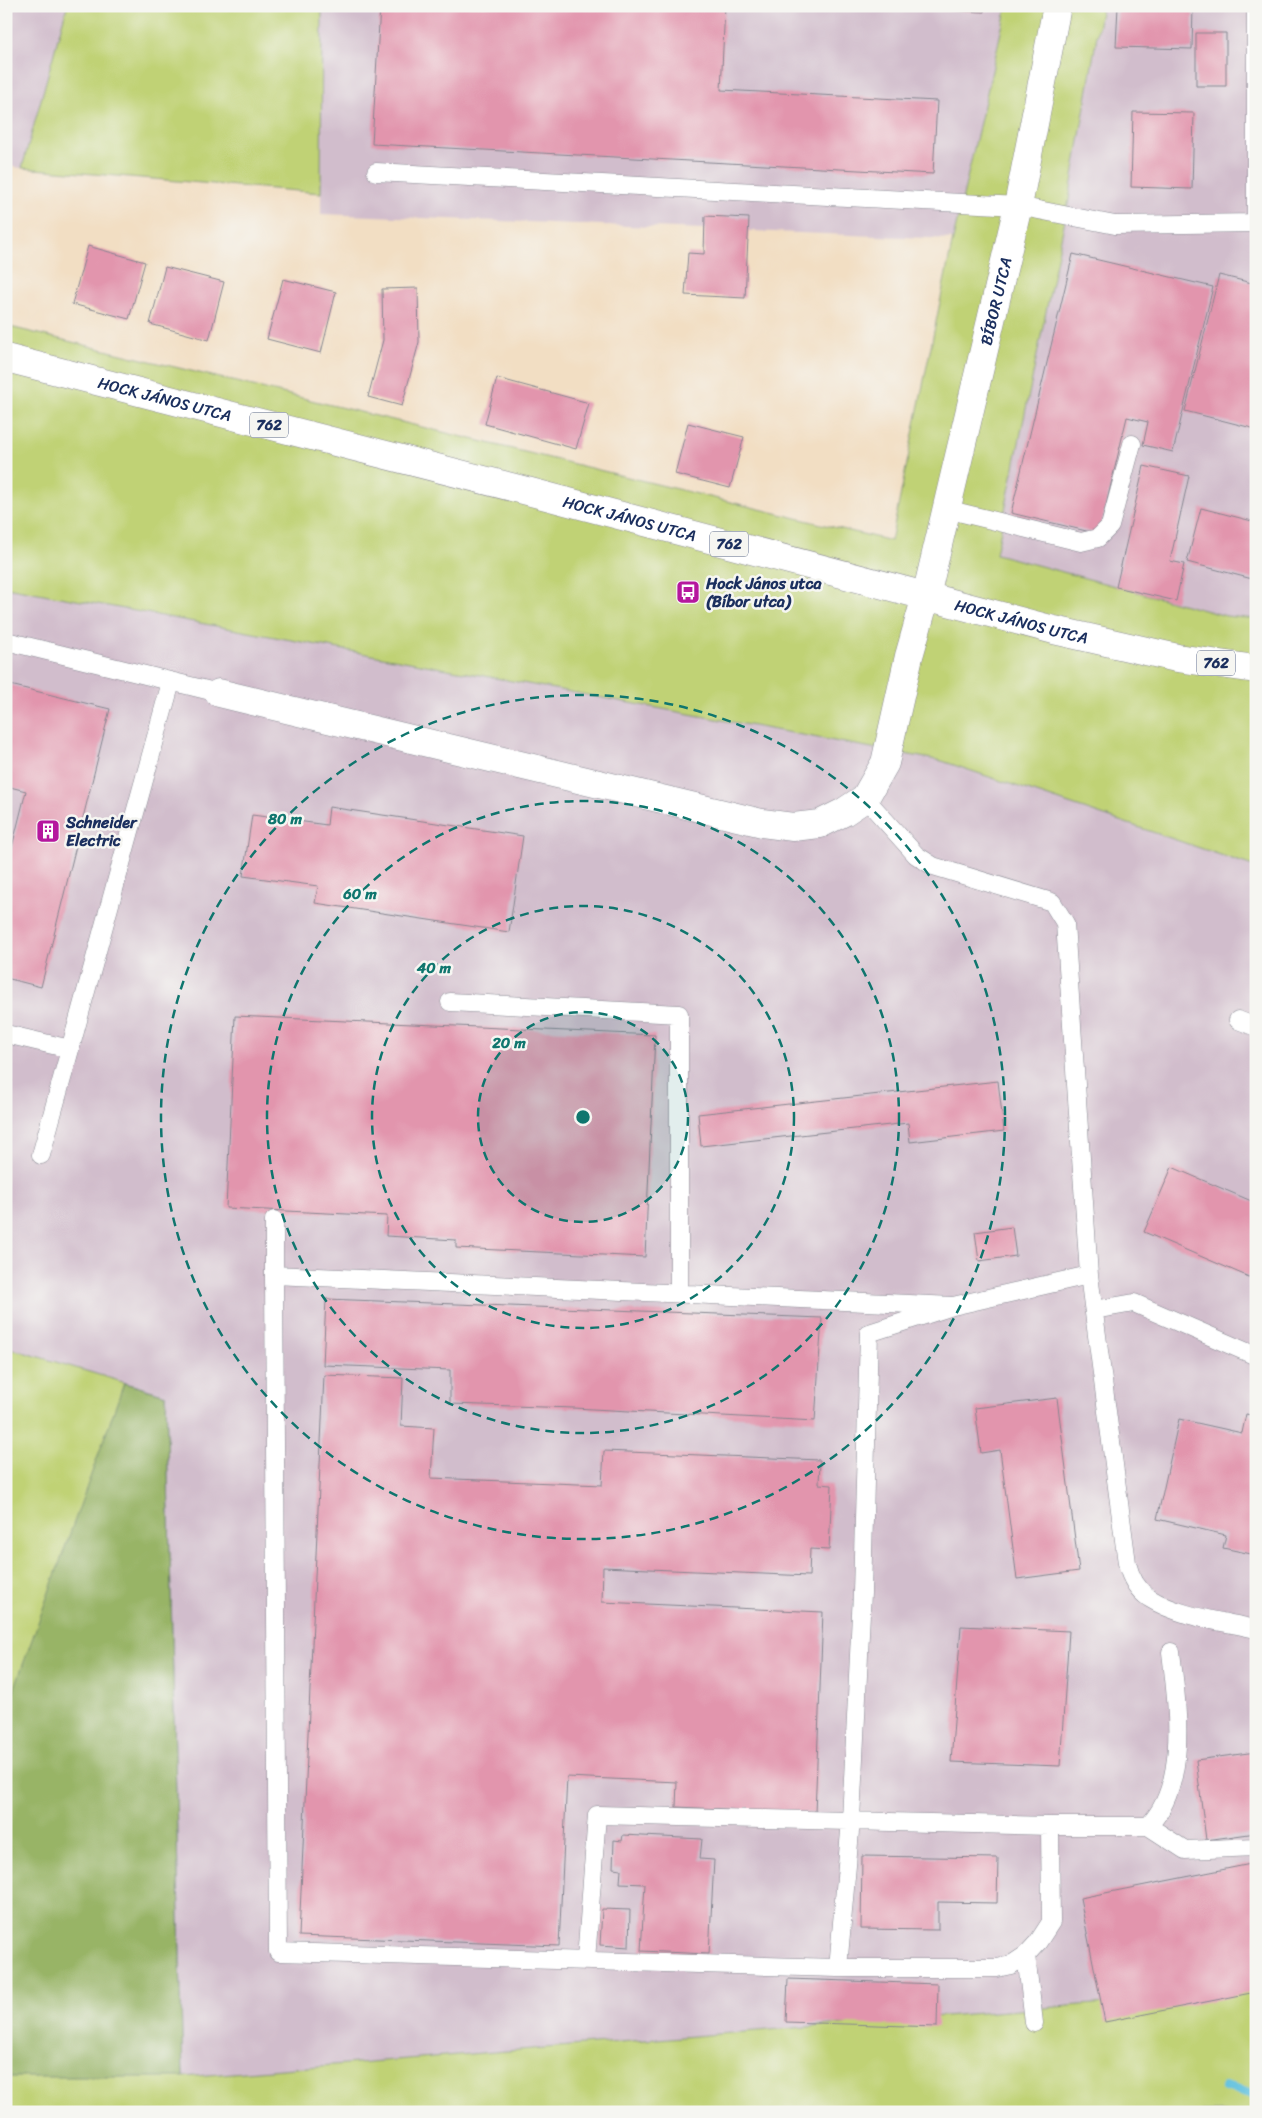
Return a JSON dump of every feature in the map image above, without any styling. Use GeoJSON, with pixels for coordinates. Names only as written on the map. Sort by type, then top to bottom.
{"type":"FeatureCollection","features":[{"type":"Feature","properties":{"kind":"street","name":"BÍBOR UTCA"},"geometry":{"type":"LineString","coordinates":[[865,798],[885,764],[909,656],[926,596],[1018,206],[1057,6]]}},
{"type":"Feature","properties":{"kind":"street","name":"HOCK JÁNOS UTCA"},"geometry":{"type":"LineString","coordinates":[[6,358],[550,497],[1054,630],[1177,658],[1256,669]]}},
{"type":"Feature","properties":{"kind":"street"},"geometry":{"type":"LineString","coordinates":[[219,693],[762,823],[794,827],[820,824],[844,812],[865,798]]}},
{"type":"Feature","properties":{"kind":"lane"},"geometry":{"type":"LineString","coordinates":[[376,172],[1018,206],[1115,225],[1256,223],[1256,12]]}},
{"type":"Feature","properties":{"kind":"lane"},"geometry":{"type":"LineString","coordinates":[[946,509],[1081,542],[1098,538],[1110,526],[1132,444]]}},
{"type":"Feature","properties":{"kind":"lane"},"geometry":{"type":"LineString","coordinates":[[6,641],[219,693]]}},
{"type":"Feature","properties":{"kind":"lane"},"geometry":{"type":"LineString","coordinates":[[40,1155],[170,682]]}},
{"type":"Feature","properties":{"kind":"lane"},"geometry":{"type":"LineString","coordinates":[[865,798],[916,855],[933,866],[1052,902],[1065,923],[1089,1275],[1130,1576],[1148,1597],[1162,1604],[1184,1612],[1256,1629]]}},
{"type":"Feature","properties":{"kind":"lane"},"geometry":{"type":"LineString","coordinates":[[450,1002],[679,1014],[679,1293]]}},
{"type":"Feature","properties":{"kind":"lane"},"geometry":{"type":"LineString","coordinates":[[1238,1020],[1256,1027]]}},
{"type":"Feature","properties":{"kind":"lane"},"geometry":{"type":"LineString","coordinates":[[6,1034],[70,1049]]}},
{"type":"Feature","properties":{"kind":"lane"},"geometry":{"type":"LineString","coordinates":[[274,1220],[278,1952],[838,1968],[997,1968],[1011,1965],[1026,1955],[1038,1942],[1051,1922],[1050,1826]]}},
{"type":"Feature","properties":{"kind":"lane"},"geometry":{"type":"LineString","coordinates":[[274,1275],[953,1306]]}},
{"type":"Feature","properties":{"kind":"lane"},"geometry":{"type":"LineString","coordinates":[[838,1968],[851,1820],[862,1594],[869,1333],[953,1306],[1089,1275]]}},
{"type":"Feature","properties":{"kind":"lane"},"geometry":{"type":"LineString","coordinates":[[1094,1310],[1134,1303],[1256,1356]]}},
{"type":"Feature","properties":{"kind":"lane"},"geometry":{"type":"LineString","coordinates":[[1148,1826],[1160,1810],[1168,1793],[1175,1755],[1178,1719],[1171,1652]]}},
{"type":"Feature","properties":{"kind":"lane"},"geometry":{"type":"LineString","coordinates":[[586,1960],[597,1815],[1050,1826],[1148,1826],[1185,1850],[1256,1847]]}},
{"type":"Feature","properties":{"kind":"lane"},"geometry":{"type":"LineString","coordinates":[[1026,1955],[1034,2023]]}},
{"type":"Feature","properties":{"kind":"shaded area"},"geometry":{"type":"Polygon","coordinates":[[[6,6],[67,6],[22,168],[6,166],[6,6]]]}},
{"type":"Feature","properties":{"kind":"shaded area"},"geometry":{"type":"Polygon","coordinates":[[[322,6],[1007,6],[953,239],[321,214],[322,6]]]}},
{"type":"Feature","properties":{"kind":"shaded area"},"geometry":{"type":"Polygon","coordinates":[[[1102,6],[1256,6],[1256,619],[1226,616],[996,554],[1069,200],[1102,6]]]}},
{"type":"Feature","properties":{"kind":"shaded area"},"geometry":{"type":"Polygon","coordinates":[[[6,587],[942,761],[1256,867],[1256,1991],[183,2077],[166,1395],[6,1347],[6,587]]]}},
{"type":"Feature","properties":{"kind":"green space"},"geometry":{"type":"Polygon","coordinates":[[[67,6],[322,6],[321,193],[22,168],[67,6]]]}},
{"type":"Feature","properties":{"kind":"green space"},"geometry":{"type":"Polygon","coordinates":[[[1007,6],[1102,6],[1069,200],[996,554],[1226,616],[1256,619],[1256,867],[942,761],[6,587],[6,326],[891,541],[953,239],[1007,6]]]}},
{"type":"Feature","properties":{"kind":"green space"},"geometry":{"type":"Polygon","coordinates":[[[6,1347],[166,1395],[183,2077],[1256,1991],[1256,2112],[6,2112],[6,1347]]]}},
{"type":"Feature","properties":{"kind":"green space"},"geometry":{"type":"Polygon","coordinates":[[[124,1383],[166,1395],[183,2077],[6,2077],[6,1712],[124,1383]]]}},
{"type":"Feature","properties":{"kind":"building"},"geometry":{"type":"Polygon","coordinates":[[[380,6],[725,6],[721,90],[937,101],[933,174],[372,144],[380,6]]]}},
{"type":"Feature","properties":{"kind":"building"},"geometry":{"type":"Polygon","coordinates":[[[897,6],[984,6],[984,12],[897,8],[897,6]]]}},
{"type":"Feature","properties":{"kind":"building"},"geometry":{"type":"Polygon","coordinates":[[[1118,6],[1193,7],[1192,49],[1116,47],[1118,6]]]}},
{"type":"Feature","properties":{"kind":"building"},"geometry":{"type":"Polygon","coordinates":[[[1196,33],[1226,33],[1226,86],[1196,86],[1196,33]]]}},
{"type":"Feature","properties":{"kind":"building"},"geometry":{"type":"Polygon","coordinates":[[[1133,112],[1194,113],[1192,189],[1131,187],[1133,112]]]}},
{"type":"Feature","properties":{"kind":"building"},"geometry":{"type":"Polygon","coordinates":[[[705,216],[749,218],[745,298],[685,295],[688,253],[704,254],[705,216]]]}},
{"type":"Feature","properties":{"kind":"building"},"geometry":{"type":"Polygon","coordinates":[[[88,246],[145,262],[129,319],[72,304],[88,246]]]}},
{"type":"Feature","properties":{"kind":"building"},"geometry":{"type":"Polygon","coordinates":[[[1073,254],[1213,287],[1173,452],[1143,445],[1148,422],[1127,417],[1099,534],[1011,513],[1073,254]]]}},
{"type":"Feature","properties":{"kind":"building"},"geometry":{"type":"Polygon","coordinates":[[[165,267],[224,282],[209,340],[150,324],[165,267]]]}},
{"type":"Feature","properties":{"kind":"building"},"geometry":{"type":"Polygon","coordinates":[[[1219,275],[1256,284],[1256,429],[1185,411],[1219,275]]]}},
{"type":"Feature","properties":{"kind":"building"},"geometry":{"type":"Polygon","coordinates":[[[283,279],[336,292],[321,353],[267,339],[283,279]]]}},
{"type":"Feature","properties":{"kind":"building"},"geometry":{"type":"Polygon","coordinates":[[[418,288],[419,342],[402,406],[368,397],[383,340],[382,289],[418,288]]]}},
{"type":"Feature","properties":{"kind":"building"},"geometry":{"type":"Polygon","coordinates":[[[497,378],[589,403],[576,449],[485,424],[497,378]]]}},
{"type":"Feature","properties":{"kind":"building"},"geometry":{"type":"Polygon","coordinates":[[[688,423],[744,437],[730,488],[675,474],[688,423]]]}},
{"type":"Feature","properties":{"kind":"building"},"geometry":{"type":"Polygon","coordinates":[[[1144,466],[1189,476],[1170,561],[1184,564],[1176,601],[1116,587],[1144,466]]]}},
{"type":"Feature","properties":{"kind":"building"},"geometry":{"type":"Polygon","coordinates":[[[1201,508],[1256,522],[1256,580],[1187,562],[1201,508]]]}},
{"type":"Feature","properties":{"kind":"building","name":"Schneider Electric"},"geometry":{"type":"Polygon","coordinates":[[[6,684],[110,709],[41,987],[6,978],[6,871],[26,791],[6,786],[6,684]]]}},
{"type":"Feature","properties":{"kind":"building"},"geometry":{"type":"Polygon","coordinates":[[[329,807],[523,836],[509,932],[315,903],[318,886],[243,876],[252,815],[327,825],[329,807]]]}},
{"type":"Feature","properties":{"kind":"building"},"geometry":{"type":"Polygon","coordinates":[[[235,1016],[655,1035],[645,1257],[456,1248],[456,1240],[386,1236],[387,1216],[226,1208],[235,1016]]]}},
{"type":"Feature","properties":{"kind":"building"},"geometry":{"type":"Polygon","coordinates":[[[6,1079],[12,1080],[7,1102],[6,1102],[6,1079]]]}},
{"type":"Feature","properties":{"kind":"building"},"geometry":{"type":"Polygon","coordinates":[[[998,1081],[1004,1131],[910,1142],[908,1123],[701,1146],[698,1114],[998,1081]]]}},
{"type":"Feature","properties":{"kind":"building"},"geometry":{"type":"Polygon","coordinates":[[[1172,1167],[1256,1203],[1256,1280],[1144,1232],[1172,1167]]]}},
{"type":"Feature","properties":{"kind":"building"},"geometry":{"type":"Polygon","coordinates":[[[1012,1227],[1016,1256],[979,1261],[975,1232],[1012,1227]]]}},
{"type":"Feature","properties":{"kind":"building"},"geometry":{"type":"Polygon","coordinates":[[[326,1299],[822,1318],[815,1421],[574,1408],[450,1404],[450,1370],[323,1365],[326,1299]]]}},
{"type":"Feature","properties":{"kind":"building"},"geometry":{"type":"Polygon","coordinates":[[[324,1375],[403,1378],[401,1426],[434,1428],[431,1478],[602,1485],[604,1451],[820,1460],[819,1484],[832,1485],[829,1550],[810,1549],[809,1576],[603,1567],[602,1602],[823,1612],[815,1813],[676,1807],[677,1782],[567,1777],[559,1946],[299,1936],[324,1375]]]}},
{"type":"Feature","properties":{"kind":"building"},"geometry":{"type":"Polygon","coordinates":[[[1057,1398],[1079,1571],[1017,1579],[1000,1450],[981,1453],[975,1408],[1057,1398]]]}},
{"type":"Feature","properties":{"kind":"building"},"geometry":{"type":"Polygon","coordinates":[[[1246,1414],[1256,1416],[1256,1555],[1223,1548],[1226,1535],[1157,1519],[1179,1419],[1242,1433],[1246,1414]]]}},
{"type":"Feature","properties":{"kind":"building"},"geometry":{"type":"Polygon","coordinates":[[[961,1626],[1069,1631],[1060,1766],[951,1762],[961,1626]]]}},
{"type":"Feature","properties":{"kind":"building"},"geometry":{"type":"Polygon","coordinates":[[[1256,1752],[1256,1833],[1206,1840],[1196,1760],[1256,1752]]]}},
{"type":"Feature","properties":{"kind":"building"},"geometry":{"type":"Polygon","coordinates":[[[623,1835],[702,1839],[700,1859],[714,1860],[709,1954],[641,1951],[645,1884],[620,1883],[621,1869],[613,1868],[614,1840],[622,1841],[623,1835]]]}},
{"type":"Feature","properties":{"kind":"building"},"geometry":{"type":"Polygon","coordinates":[[[862,1856],[998,1858],[997,1903],[938,1902],[938,1930],[861,1929],[862,1856]]]}},
{"type":"Feature","properties":{"kind":"building"},"geometry":{"type":"Polygon","coordinates":[[[1256,1863],[1256,1992],[1105,2022],[1080,1898],[1256,1863]]]}},
{"type":"Feature","properties":{"kind":"building"},"geometry":{"type":"Polygon","coordinates":[[[602,1909],[630,1910],[629,1947],[600,1945],[602,1909]]]}},
{"type":"Feature","properties":{"kind":"building"},"geometry":{"type":"Polygon","coordinates":[[[788,1979],[938,1984],[937,2027],[786,2022],[788,1979]]]}},
{"type":"Feature","properties":{"kind":"waterway"},"geometry":{"type":"LineString","coordinates":[[1225,2087],[1256,2096]]}},
{"type":"Feature","properties":{"kind":"place","name":"Hock János utca (Bíbor utca)"},"geometry":{"type":"Point","coordinates":[688,592]}},
{"type":"Feature","properties":{"kind":"place","name":"Schneider Electric"},"geometry":{"type":"Point","coordinates":[48,831]}}]}
